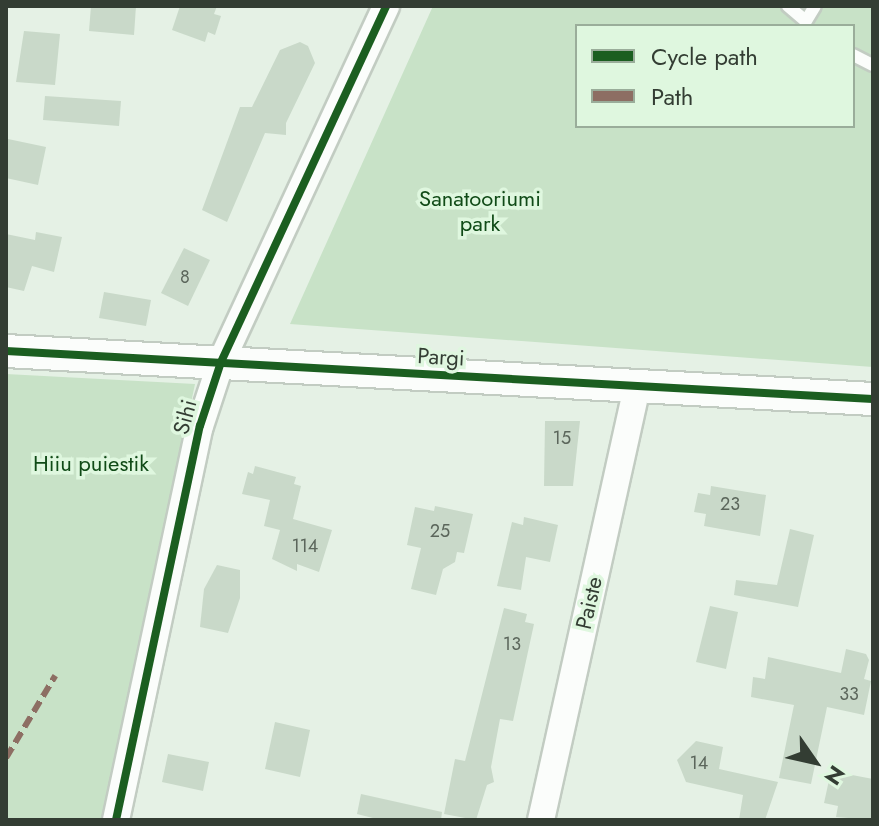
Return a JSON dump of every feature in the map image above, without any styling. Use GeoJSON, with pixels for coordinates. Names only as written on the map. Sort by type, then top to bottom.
{"type":"FeatureCollection","features":[{"type":"Feature","properties":{"kind":"street","name":"Sihi"},"geometry":{"type":"LineString","coordinates":[[116,820],[200,426],[221,362],[386,6]]}},
{"type":"Feature","properties":{"kind":"street","name":"Pargi"},"geometry":{"type":"LineString","coordinates":[[6,351],[873,399]]}},
{"type":"Feature","properties":{"kind":"street","name":"Paiste"},"geometry":{"type":"LineString","coordinates":[[541,820],[637,387]]}},
{"type":"Feature","properties":{"kind":"lane"},"geometry":{"type":"LineString","coordinates":[[788,6],[809,23],[815,6]]}},
{"type":"Feature","properties":{"kind":"lane"},"geometry":{"type":"LineString","coordinates":[[855,56],[873,65]]}},
{"type":"Feature","properties":{"kind":"green space","name":"Sanatooriumi park"},"geometry":{"type":"Polygon","coordinates":[[[433,6],[873,6],[873,367],[290,324],[433,6]]]}},
{"type":"Feature","properties":{"kind":"green space","name":"Hiiu puiestik"},"geometry":{"type":"Polygon","coordinates":[[[6,374],[195,384],[103,820],[6,820],[6,374]]]}},
{"type":"Feature","properties":{"kind":"building"},"geometry":{"type":"Polygon","coordinates":[[[91,6],[136,6],[134,35],[89,31],[91,6]]]}},
{"type":"Feature","properties":{"kind":"building"},"geometry":{"type":"Polygon","coordinates":[[[180,6],[217,6],[214,14],[221,16],[215,35],[208,32],[205,42],[172,30],[180,6]]]}},
{"type":"Feature","properties":{"kind":"building"},"geometry":{"type":"Polygon","coordinates":[[[24,31],[60,34],[55,85],[16,82],[24,31]]]}},
{"type":"Feature","properties":{"kind":"building"},"geometry":{"type":"Polygon","coordinates":[[[300,42],[308,46],[315,63],[286,123],[286,135],[265,133],[227,222],[202,210],[240,107],[252,107],[280,50],[300,42]]]}},
{"type":"Feature","properties":{"kind":"building"},"geometry":{"type":"Polygon","coordinates":[[[45,96],[121,101],[119,126],[43,120],[45,96]]]}},
{"type":"Feature","properties":{"kind":"building"},"geometry":{"type":"Polygon","coordinates":[[[8,139],[46,147],[38,185],[6,178],[8,139]]]}},
{"type":"Feature","properties":{"kind":"building"},"geometry":{"type":"Polygon","coordinates":[[[36,232],[62,237],[54,272],[32,266],[24,291],[6,287],[6,234],[35,240],[36,232]]]}},
{"type":"Feature","properties":{"kind":"building"},"geometry":{"type":"Polygon","coordinates":[[[184,248],[210,260],[188,306],[161,293],[184,248]]]}},
{"type":"Feature","properties":{"kind":"building"},"geometry":{"type":"Polygon","coordinates":[[[104,292],[151,300],[146,326],[99,318],[104,292]]]}},
{"type":"Feature","properties":{"kind":"building"},"geometry":{"type":"Polygon","coordinates":[[[545,421],[580,421],[573,486],[544,486],[545,421]]]}},
{"type":"Feature","properties":{"kind":"building"},"geometry":{"type":"Polygon","coordinates":[[[255,466],[296,477],[294,484],[301,486],[293,519],[332,530],[319,572],[297,564],[297,571],[272,559],[280,530],[264,526],[270,500],[242,494],[248,472],[253,474],[255,466]]]}},
{"type":"Feature","properties":{"kind":"building"},"geometry":{"type":"Polygon","coordinates":[[[711,486],[766,495],[760,536],[704,526],[706,514],[694,512],[698,493],[710,495],[711,486]]]}},
{"type":"Feature","properties":{"kind":"building"},"geometry":{"type":"Polygon","coordinates":[[[435,506],[473,514],[464,553],[457,552],[455,562],[443,569],[436,595],[411,589],[421,548],[407,545],[415,507],[434,511],[435,506]]]}},
{"type":"Feature","properties":{"kind":"building"},"geometry":{"type":"Polygon","coordinates":[[[524,517],[558,525],[550,562],[526,557],[521,590],[497,586],[512,522],[523,525],[524,517]]]}},
{"type":"Feature","properties":{"kind":"building"},"geometry":{"type":"Polygon","coordinates":[[[790,529],[814,535],[798,607],[734,595],[736,580],[777,585],[790,529]]]}},
{"type":"Feature","properties":{"kind":"building"},"geometry":{"type":"Polygon","coordinates":[[[217,565],[240,570],[240,598],[228,633],[200,627],[204,589],[217,565]]]}},
{"type":"Feature","properties":{"kind":"building"},"geometry":{"type":"Polygon","coordinates":[[[710,606],[738,612],[726,669],[696,662],[710,606]]]}},
{"type":"Feature","properties":{"kind":"building"},"geometry":{"type":"Polygon","coordinates":[[[504,608],[527,614],[525,622],[534,624],[513,721],[500,719],[491,767],[494,782],[487,785],[476,820],[444,814],[455,759],[465,761],[504,608]]]}},
{"type":"Feature","properties":{"kind":"building"},"geometry":{"type":"Polygon","coordinates":[[[846,649],[866,654],[869,660],[864,679],[871,681],[864,715],[827,707],[811,784],[779,778],[794,705],[751,697],[753,677],[765,679],[768,657],[841,673],[846,649]]]}},
{"type":"Feature","properties":{"kind":"building"},"geometry":{"type":"Polygon","coordinates":[[[275,722],[310,730],[300,777],[265,769],[275,722]]]}},
{"type":"Feature","properties":{"kind":"building"},"geometry":{"type":"Polygon","coordinates":[[[696,741],[723,747],[719,769],[778,782],[765,820],[739,820],[743,795],[686,782],[677,760],[696,741]]]}},
{"type":"Feature","properties":{"kind":"building"},"geometry":{"type":"Polygon","coordinates":[[[168,754],[209,762],[203,791],[162,782],[168,754]]]}},
{"type":"Feature","properties":{"kind":"building"},"geometry":{"type":"Polygon","coordinates":[[[831,771],[873,779],[873,820],[836,817],[838,806],[824,803],[831,771]]]}},
{"type":"Feature","properties":{"kind":"building"},"geometry":{"type":"Polygon","coordinates":[[[361,794],[442,812],[441,820],[381,820],[357,814],[361,794]]]}},
{"type":"Feature","properties":{"kind":"marked path"},"geometry":{"type":"LineString","coordinates":[[6,758],[55,676]]}},
{"type":"Feature","properties":{"kind":"cycle path"},"geometry":{"type":"LineString","coordinates":[[116,820],[200,426],[221,362],[386,6]]}},
{"type":"Feature","properties":{"kind":"cycle path"},"geometry":{"type":"LineString","coordinates":[[6,351],[873,399]]}}]}
